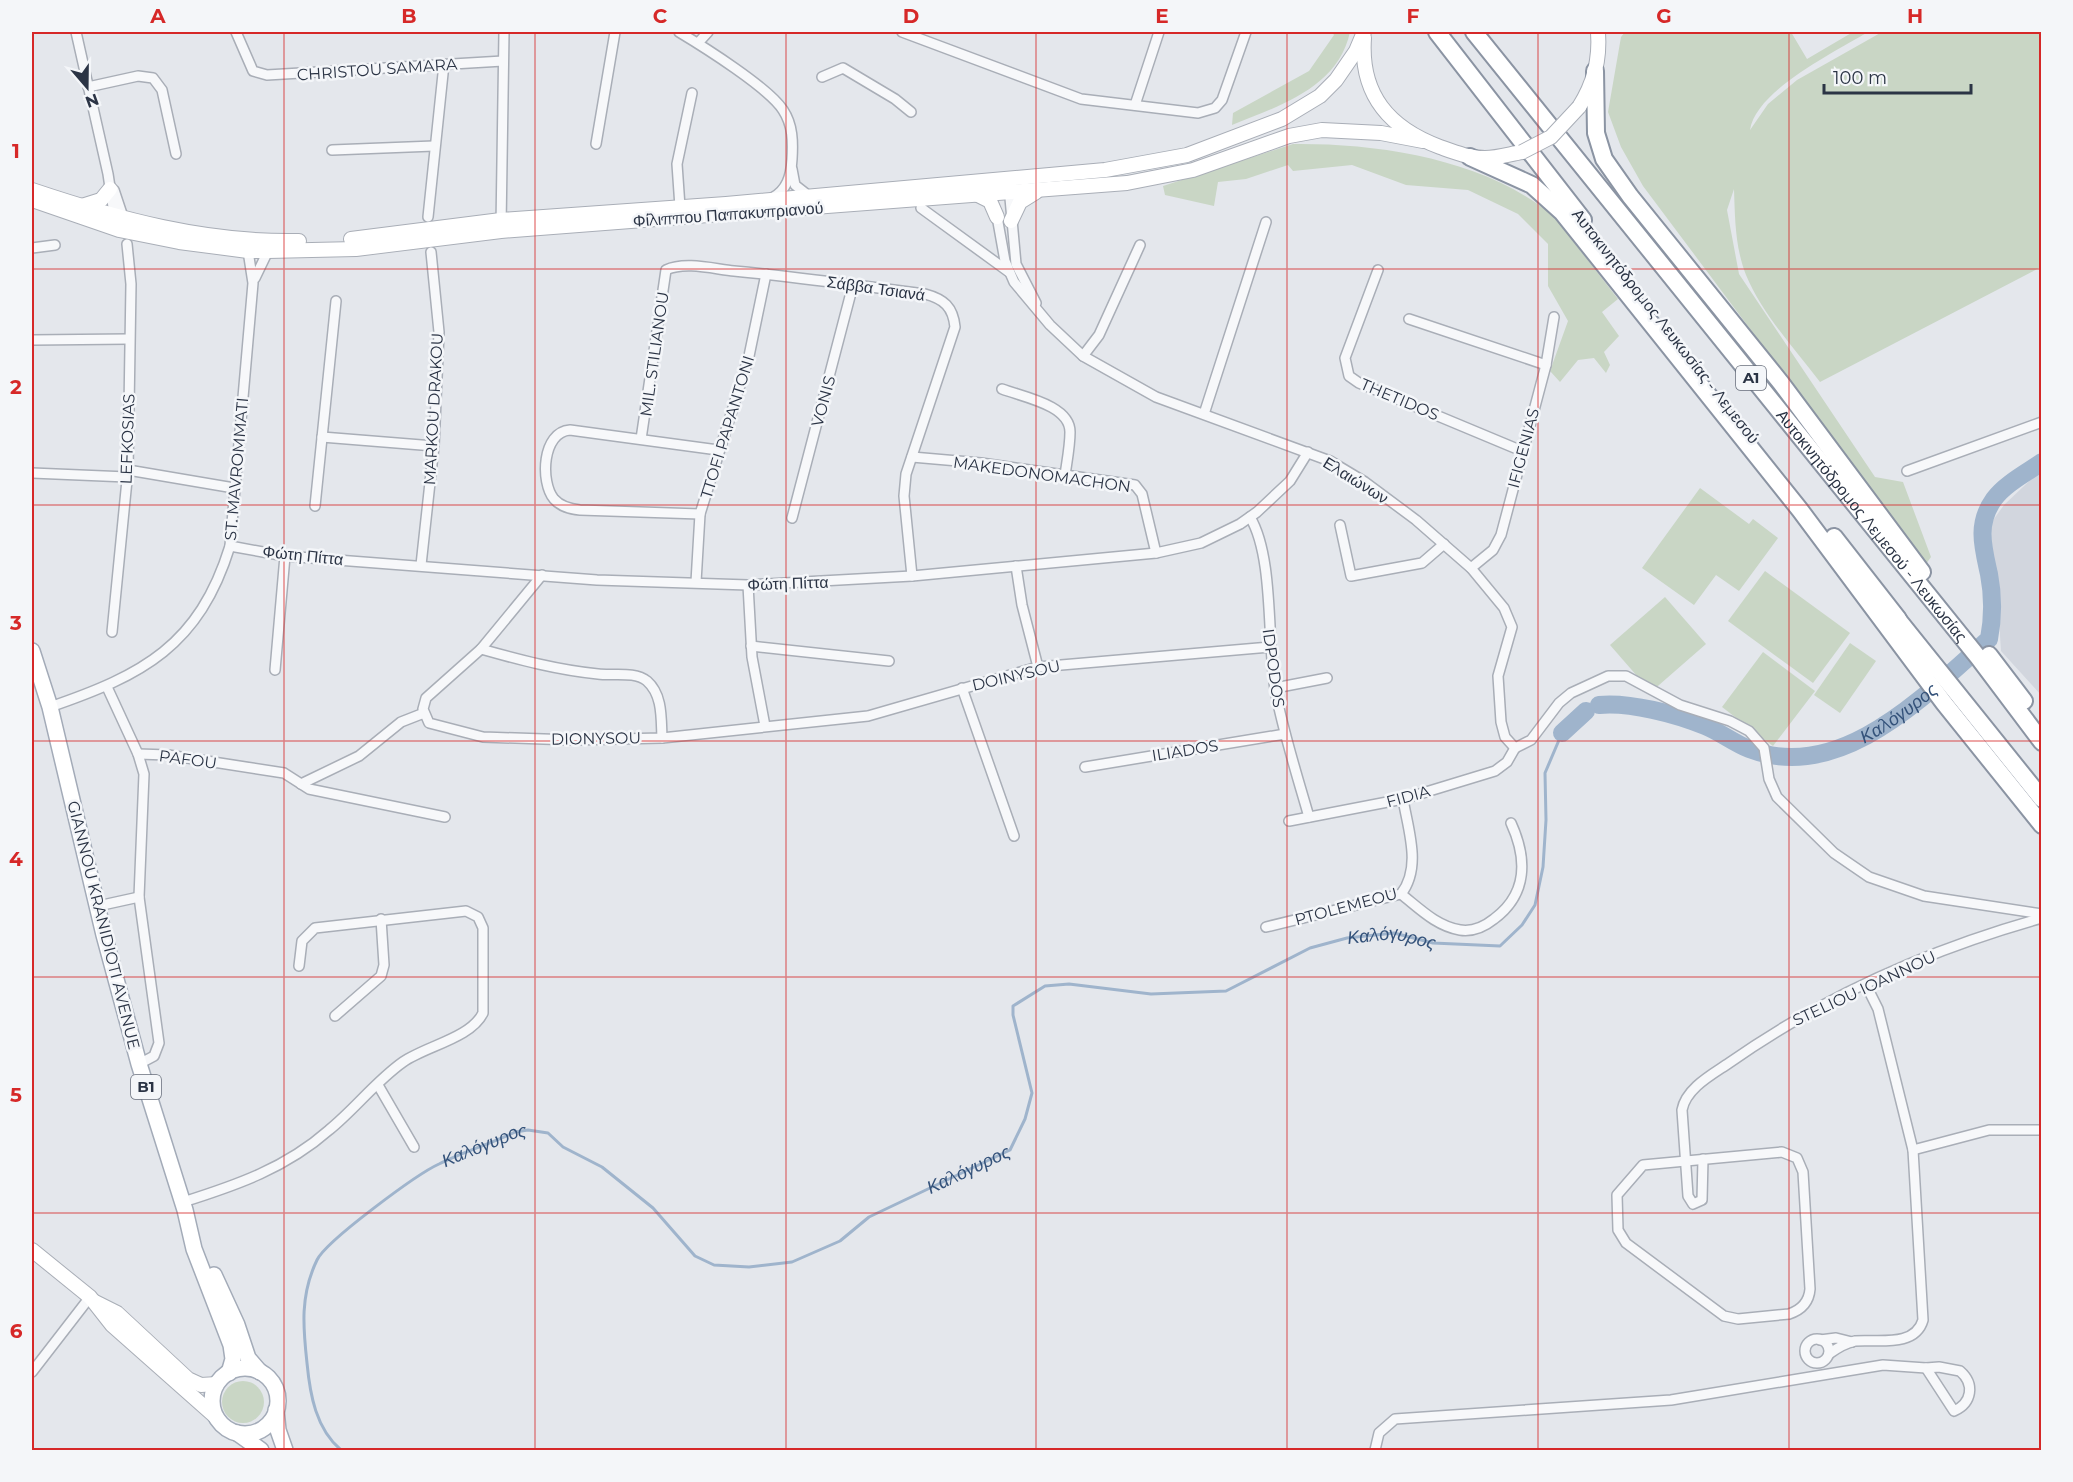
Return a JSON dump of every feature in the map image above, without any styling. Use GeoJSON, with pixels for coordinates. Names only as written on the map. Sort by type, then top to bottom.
{"type":"FeatureCollection","features":[{"type":"Feature","properties":{"kind":"highway","name":"Αυτοκινητόδρομος Λευκωσίας - Λεμεσού"},"geometry":{"type":"LineString","coordinates":[[1437,32],[2042,799]]}},
{"type":"Feature","properties":{"kind":"highway","name":"Αυτοκινητόδρομος Λεμεσού - Λευκωσίας"},"geometry":{"type":"LineString","coordinates":[[1474,32],[1982,655],[2042,742]]}},
{"type":"Feature","properties":{"kind":"highway"},"geometry":{"type":"LineString","coordinates":[[1595,71],[1596,133],[1604,159],[1630,196],[1781,383],[1933,595]]}},
{"type":"Feature","properties":{"kind":"highway"},"geometry":{"type":"LineString","coordinates":[[1470,157],[1532,185],[1562,212],[1800,510],[1944,703],[2042,825]]}},
{"type":"Feature","properties":{"kind":"highway"},"geometry":{"type":"LineString","coordinates":[[1800,510],[1899,620]]}},
{"type":"Feature","properties":{"kind":"highway"},"geometry":{"type":"LineString","coordinates":[[1982,655],[2042,725]]}},
{"type":"Feature","properties":{"kind":"main road"},"geometry":{"type":"LineString","coordinates":[[1364,32],[1363,51],[1375,96],[1394,123],[1423,141],[1470,157],[1486,158],[1522,152],[1551,137],[1579,106],[1595,71],[1599,48],[1598,32]]}},
{"type":"Feature","properties":{"kind":"main road","name":"Φίλιππου Παπακυπριανού"},"geometry":{"type":"LineString","coordinates":[[32,190],[82,206],[122,228],[285,242],[355,239],[811,196],[993,187],[1187,155],[1282,119],[1306,106],[1329,88],[1356,51],[1364,32]]}},
{"type":"Feature","properties":{"kind":"main road"},"geometry":{"type":"LineString","coordinates":[[1599,48],[1608,32]]}},
{"type":"Feature","properties":{"kind":"main road","name":"Φίλιππου Παπακυπριανού"},"geometry":{"type":"LineString","coordinates":[[1009,185],[1041,190],[1127,183],[1193,170],[1289,136],[1322,130],[1380,133],[1423,141]]}},
{"type":"Feature","properties":{"kind":"main road","name":"Φίλιππου Παπακυπριανού"},"geometry":{"type":"LineString","coordinates":[[32,200],[122,228],[248,251],[268,251],[356,249],[501,226],[976,194],[993,187]]}},
{"type":"Feature","properties":{"kind":"main road"},"geometry":{"type":"LineString","coordinates":[[82,206],[100,200],[110,189]]}},
{"type":"Feature","properties":{"kind":"main road"},"geometry":{"type":"LineString","coordinates":[[1011,221],[1020,201],[1041,190]]}},
{"type":"Feature","properties":{"kind":"main road"},"geometry":{"type":"LineString","coordinates":[[976,194],[990,201],[997,217]]}},
{"type":"Feature","properties":{"kind":"main road","name":"B1"},"geometry":{"type":"LineString","coordinates":[[32,651],[50,707]]}},
{"type":"Feature","properties":{"kind":"main road","name":"GIANNOU KRANIDIOTI AVENUE"},"geometry":{"type":"LineString","coordinates":[[50,707],[139,1064],[184,1206],[196,1257],[231,1345],[233,1364],[229,1373]]}},
{"type":"Feature","properties":{"kind":"main road","name":"GIANNOU KRANIDIOTI AVENUE"},"geometry":{"type":"LineString","coordinates":[[184,1206],[237,1325],[244,1351],[262,1373]]}},
{"type":"Feature","properties":{"kind":"main road"},"geometry":{"type":"LineString","coordinates":[[32,1250],[93,1299],[117,1312],[188,1379],[201,1385],[217,1384]]}},
{"type":"Feature","properties":{"kind":"main road"},"geometry":{"type":"LineString","coordinates":[[93,1299],[112,1325],[225,1427],[261,1450]]}},
{"type":"Feature","properties":{"kind":"main road"},"geometry":{"type":"LineString","coordinates":[[217,1418],[212,1401],[217,1384],[229,1373],[245,1369],[262,1373]]}},
{"type":"Feature","properties":{"kind":"main road","name":"B1"},"geometry":{"type":"LineString","coordinates":[[262,1373],[275,1389],[278,1430],[285,1450]]}},
{"type":"Feature","properties":{"kind":"main road"},"geometry":{"type":"LineString","coordinates":[[235,1432],[248,1434],[260,1430],[270,1422],[276,1410]]}},
{"type":"Feature","properties":{"kind":"street","name":"LEFKOSIAS"},"geometry":{"type":"LineString","coordinates":[[76,32],[130,267],[127,473],[112,632]]}},
{"type":"Feature","properties":{"kind":"street","name":"CHRISTOU SAMARA"},"geometry":{"type":"LineString","coordinates":[[236,32],[253,71],[262,75],[503,61]]}},
{"type":"Feature","properties":{"kind":"street"},"geometry":{"type":"LineString","coordinates":[[501,226],[504,32]]}},
{"type":"Feature","properties":{"kind":"street"},"geometry":{"type":"LineString","coordinates":[[596,144],[615,32]]}},
{"type":"Feature","properties":{"kind":"street"},"geometry":{"type":"LineString","coordinates":[[679,32],[769,94],[783,109],[792,133],[792,167],[795,184],[811,196]]}},
{"type":"Feature","properties":{"kind":"street"},"geometry":{"type":"LineString","coordinates":[[698,44],[708,32]]}},
{"type":"Feature","properties":{"kind":"street"},"geometry":{"type":"LineString","coordinates":[[902,32],[1081,99],[1198,113],[1215,108],[1225,95],[1246,32]]}},
{"type":"Feature","properties":{"kind":"street"},"geometry":{"type":"LineString","coordinates":[[1135,105],[1157,32]]}},
{"type":"Feature","properties":{"kind":"street"},"geometry":{"type":"LineString","coordinates":[[428,216],[444,64]]}},
{"type":"Feature","properties":{"kind":"street"},"geometry":{"type":"LineString","coordinates":[[822,77],[843,68],[895,99],[911,112]]}},
{"type":"Feature","properties":{"kind":"street"},"geometry":{"type":"LineString","coordinates":[[88,87],[138,76],[153,78],[162,90],[176,154]]}},
{"type":"Feature","properties":{"kind":"street"},"geometry":{"type":"LineString","coordinates":[[680,207],[678,156],[692,93]]}},
{"type":"Feature","properties":{"kind":"street"},"geometry":{"type":"LineString","coordinates":[[332,150],[434,146]]}},
{"type":"Feature","properties":{"kind":"street"},"geometry":{"type":"LineString","coordinates":[[770,200],[785,188],[792,167]]}},
{"type":"Feature","properties":{"kind":"street","name":"LEFKOSIAS"},"geometry":{"type":"LineString","coordinates":[[108,174],[110,189],[122,228]]}},
{"type":"Feature","properties":{"kind":"street","name":"Ελαιώνων"},"geometry":{"type":"LineString","coordinates":[[1009,185],[1016,264],[1050,325]]}},
{"type":"Feature","properties":{"kind":"street","name":"Ελαιώνων"},"geometry":{"type":"LineString","coordinates":[[993,187],[1009,273],[1050,325],[1083,356],[1156,397],[1308,452],[1365,482],[1471,568],[1504,608],[1512,627],[1498,676],[1501,722],[1505,737],[1515,748]]}},
{"type":"Feature","properties":{"kind":"street"},"geometry":{"type":"LineString","coordinates":[[921,208],[1009,273]]}},
{"type":"Feature","properties":{"kind":"street"},"geometry":{"type":"LineString","coordinates":[[1204,414],[1266,222]]}},
{"type":"Feature","properties":{"kind":"street"},"geometry":{"type":"LineString","coordinates":[[32,248],[55,245]]}},
{"type":"Feature","properties":{"kind":"street"},"geometry":{"type":"LineString","coordinates":[[1083,356],[1099,334],[1140,245]]}},
{"type":"Feature","properties":{"kind":"street","name":"ST. MAVROMMATI"},"geometry":{"type":"LineString","coordinates":[[50,707],[107,687],[149,663],[181,635],[212,591],[230,546],[253,283],[248,251]]}},
{"type":"Feature","properties":{"kind":"street","name":"ST. MAVROMMATI"},"geometry":{"type":"LineString","coordinates":[[253,283],[268,251]]}},
{"type":"Feature","properties":{"kind":"street","name":"MARKOU DRAKOU"},"geometry":{"type":"LineString","coordinates":[[421,565],[434,446],[439,332],[431,252]]}},
{"type":"Feature","properties":{"kind":"street","name":"Σάββα Τσιανά"},"geometry":{"type":"LineString","coordinates":[[666,270],[685,266],[933,296],[945,303],[953,312],[954,331],[906,474],[904,496],[912,576]]}},
{"type":"Feature","properties":{"kind":"street","name":"MIL. STILIANOU"},"geometry":{"type":"LineString","coordinates":[[641,439],[666,270]]}},
{"type":"Feature","properties":{"kind":"street","name":"THETIDOS"},"geometry":{"type":"LineString","coordinates":[[1378,270],[1345,358],[1349,376],[1522,451]]}},
{"type":"Feature","properties":{"kind":"street","name":"TTOFI PAPANTONI"},"geometry":{"type":"LineString","coordinates":[[696,582],[700,514],[749,356],[766,274]]}},
{"type":"Feature","properties":{"kind":"street","name":"VONIS"},"geometry":{"type":"LineString","coordinates":[[792,518],[853,285]]}},
{"type":"Feature","properties":{"kind":"street"},"geometry":{"type":"LineString","coordinates":[[315,506],[336,301]]}},
{"type":"Feature","properties":{"kind":"street","name":"IFIGENIAS"},"geometry":{"type":"LineString","coordinates":[[1471,568],[1498,544],[1546,365],[1554,317]]}},
{"type":"Feature","properties":{"kind":"street"},"geometry":{"type":"LineString","coordinates":[[1409,320],[1546,365]]}},
{"type":"Feature","properties":{"kind":"street"},"geometry":{"type":"LineString","coordinates":[[32,340],[129,339]]}},
{"type":"Feature","properties":{"kind":"street"},"geometry":{"type":"LineString","coordinates":[[1002,389],[1055,410],[1066,418],[1070,432],[1065,475]]}},
{"type":"Feature","properties":{"kind":"street"},"geometry":{"type":"LineString","coordinates":[[1907,471],[2042,422]]}},
{"type":"Feature","properties":{"kind":"street"},"geometry":{"type":"LineString","coordinates":[[700,514],[580,510],[561,505],[552,495],[547,478],[549,443],[561,432],[570,430],[718,450]]}},
{"type":"Feature","properties":{"kind":"street"},"geometry":{"type":"LineString","coordinates":[[322,437],[434,446]]}},
{"type":"Feature","properties":{"kind":"street","name":"Φώτη Πίττα"},"geometry":{"type":"LineString","coordinates":[[230,546],[285,556],[597,580],[748,585],[912,576],[1156,553],[1201,543],[1250,518],[1290,481],[1308,452]]}},
{"type":"Feature","properties":{"kind":"street","name":"MAKEDONOMACHON"},"geometry":{"type":"LineString","coordinates":[[912,457],[1065,475],[1126,484],[1140,489],[1156,553]]}},
{"type":"Feature","properties":{"kind":"street"},"geometry":{"type":"LineString","coordinates":[[32,473],[127,473],[234,488]]}},
{"type":"Feature","properties":{"kind":"street","name":"IDPODOS"},"geometry":{"type":"LineString","coordinates":[[1250,518],[1260,540],[1275,688],[1285,734],[1309,817]]}},
{"type":"Feature","properties":{"kind":"street"},"geometry":{"type":"LineString","coordinates":[[1340,525],[1351,576],[1422,563],[1444,544]]}},
{"type":"Feature","properties":{"kind":"street"},"geometry":{"type":"LineString","coordinates":[[275,670],[285,556]]}},
{"type":"Feature","properties":{"kind":"street"},"geometry":{"type":"LineString","coordinates":[[1016,566],[1022,605],[1038,667]]}},
{"type":"Feature","properties":{"kind":"street"},"geometry":{"type":"LineString","coordinates":[[301,784],[359,756],[401,722],[424,713],[424,703],[430,694],[481,649],[542,575]]}},
{"type":"Feature","properties":{"kind":"street"},"geometry":{"type":"LineString","coordinates":[[748,585],[751,646],[765,726]]}},
{"type":"Feature","properties":{"kind":"street"},"geometry":{"type":"LineString","coordinates":[[751,646],[889,661]]}},
{"type":"Feature","properties":{"kind":"street","name":"DOINYSOU"},"geometry":{"type":"LineString","coordinates":[[765,726],[868,716],[1038,667],[1270,646]]}},
{"type":"Feature","properties":{"kind":"street"},"geometry":{"type":"LineString","coordinates":[[481,649],[554,667],[600,675],[635,676],[646,680],[659,701],[662,738]]}},
{"type":"Feature","properties":{"kind":"street","name":"FIDIA"},"geometry":{"type":"LineString","coordinates":[[1289,822],[1403,799],[1495,771],[1507,762],[1515,748],[1531,740],[1559,703],[1571,693],[1613,675],[1626,676],[1680,705],[1740,726],[1756,737],[1764,752],[1769,779],[1777,797],[1834,853],[1869,877],[1894,888],[1924,896],[2042,916]]}},
{"type":"Feature","properties":{"kind":"street"},"geometry":{"type":"LineString","coordinates":[[1275,688],[1327,678]]}},
{"type":"Feature","properties":{"kind":"street"},"geometry":{"type":"LineString","coordinates":[[107,687],[138,754]]}},
{"type":"Feature","properties":{"kind":"street"},"geometry":{"type":"LineString","coordinates":[[962,688],[1014,836]]}},
{"type":"Feature","properties":{"kind":"street","name":"DIONYSOU"},"geometry":{"type":"LineString","coordinates":[[424,713],[429,723],[483,737],[572,740],[662,738],[765,726]]}},
{"type":"Feature","properties":{"kind":"street","name":"ILIADOS"},"geometry":{"type":"LineString","coordinates":[[1085,767],[1285,734]]}},
{"type":"Feature","properties":{"kind":"street","name":"PAFOU"},"geometry":{"type":"LineString","coordinates":[[139,1064],[154,1056],[159,1043],[139,897],[144,783],[138,754],[168,755],[284,773],[301,784],[326,794],[445,817]]}},
{"type":"Feature","properties":{"kind":"street","name":"PTOLEMEOU"},"geometry":{"type":"LineString","coordinates":[[1266,927],[1401,894],[1413,871],[1403,799]]}},
{"type":"Feature","properties":{"kind":"street"},"geometry":{"type":"LineString","coordinates":[[1401,894],[1427,915],[1448,927],[1466,931],[1484,926],[1510,903],[1522,876],[1522,851],[1511,823]]}},
{"type":"Feature","properties":{"kind":"street"},"geometry":{"type":"LineString","coordinates":[[98,906],[139,897]]}},
{"type":"Feature","properties":{"kind":"street"},"geometry":{"type":"LineString","coordinates":[[184,1206],[280,1166],[328,1132],[411,1057],[471,1029],[478,1023],[484,1009],[484,933],[478,917],[460,910],[311,930],[300,945],[299,966]]}},
{"type":"Feature","properties":{"kind":"street","name":"STELIOU IOANNOU"},"geometry":{"type":"LineString","coordinates":[[1704,1159],[1702,1200],[1695,1204],[1689,1198],[1682,1110],[1691,1093],[1788,1023],[1866,985],[1987,933],[2042,916]]}},
{"type":"Feature","properties":{"kind":"street"},"geometry":{"type":"LineString","coordinates":[[335,1016],[381,976],[384,965],[381,919]]}},
{"type":"Feature","properties":{"kind":"street"},"geometry":{"type":"LineString","coordinates":[[1852,1342],[1829,1354],[1825,1361],[1817,1364],[1807,1359],[1804,1351],[1810,1341],[1836,1338],[1852,1342],[1907,1338],[1917,1332],[1921,1325],[1913,1150],[1878,1009],[1866,985]]}},
{"type":"Feature","properties":{"kind":"street"},"geometry":{"type":"LineString","coordinates":[[378,1085],[414,1148]]}},
{"type":"Feature","properties":{"kind":"street"},"geometry":{"type":"LineString","coordinates":[[1913,1150],[1989,1130],[2042,1130]]}},
{"type":"Feature","properties":{"kind":"street"},"geometry":{"type":"LineString","coordinates":[[1782,1152],[1791,1153],[1800,1162],[1810,1289],[1808,1299],[1798,1310],[1789,1314],[1728,1317],[1623,1240],[1617,1230],[1615,1205],[1620,1189],[1643,1165],[1704,1159],[1782,1152]]}},
{"type":"Feature","properties":{"kind":"street"},"geometry":{"type":"LineString","coordinates":[[32,1372],[93,1299]]}},
{"type":"Feature","properties":{"kind":"street"},"geometry":{"type":"LineString","coordinates":[[1820,1340],[1828,1346],[1829,1354]]}},
{"type":"Feature","properties":{"kind":"street"},"geometry":{"type":"LineString","coordinates":[[1817,1364],[1818,1375]]}},
{"type":"Feature","properties":{"kind":"street"},"geometry":{"type":"LineString","coordinates":[[1375,1450],[1379,1433],[1395,1419],[1671,1400],[1892,1365],[1953,1368],[1960,1371],[1969,1382],[1969,1397],[1966,1403],[1954,1411],[1926,1368]]}},
{"type":"Feature","properties":{"kind":"shaded area"},"geometry":{"type":"Polygon","coordinates":[[[2041,470],[2041,695],[2001,651],[1997,589],[1986,530],[2004,505],[2041,470]]]}},
{"type":"Feature","properties":{"kind":"green space"},"geometry":{"type":"Polygon","coordinates":[[[1332,32],[1350,32],[1343,51],[1320,81],[1287,102],[1232,125],[1233,113],[1309,71],[1334,35],[1332,32]]]}},
{"type":"Feature","properties":{"kind":"green space"},"geometry":{"type":"Polygon","coordinates":[[[1625,32],[1791,32],[1807,59],[1853,32],[1868,32],[1818,61],[1781,87],[1755,115],[1750,130],[1768,104],[1797,80],[1882,32],[2041,32],[2041,267],[1820,382],[1761,304],[1746,275],[1735,222],[1734,189],[1727,210],[1739,274],[1875,477],[1903,482],[1931,557],[1926,564],[1643,186],[1621,147],[1608,112],[1621,37],[1625,32]]]}},
{"type":"Feature","properties":{"kind":"green space"},"geometry":{"type":"Polygon","coordinates":[[[1293,144],[1360,147],[1430,158],[1464,168],[1526,196],[1561,224],[1618,299],[1602,312],[1619,336],[1604,352],[1610,365],[1606,373],[1594,358],[1578,360],[1560,382],[1550,371],[1568,321],[1548,286],[1548,244],[1518,214],[1468,190],[1406,185],[1352,165],[1293,171],[1288,165],[1246,179],[1218,182],[1214,206],[1165,195],[1163,186],[1293,144]]]}},
{"type":"Feature","properties":{"kind":"green space"},"geometry":{"type":"Polygon","coordinates":[[[1700,488],[1749,524],[1753,519],[1778,538],[1739,591],[1716,575],[1694,605],[1642,568],[1700,488]]]}},
{"type":"Feature","properties":{"kind":"green space"},"geometry":{"type":"Polygon","coordinates":[[[1765,571],[1850,633],[1813,683],[1728,621],[1765,571]]]}},
{"type":"Feature","properties":{"kind":"green space"},"geometry":{"type":"Polygon","coordinates":[[[1665,597],[1706,644],[1651,692],[1610,645],[1665,597]]]}},
{"type":"Feature","properties":{"kind":"green space"},"geometry":{"type":"Polygon","coordinates":[[[1850,643],[1876,661],[1840,713],[1814,695],[1850,643]]]}},
{"type":"Feature","properties":{"kind":"green space"},"geometry":{"type":"Polygon","coordinates":[[[1763,652],[1815,691],[1773,746],[1722,707],[1763,652]]]}},
{"type":"Feature","properties":{"kind":"green space"},"geometry":{"type":"Polygon","coordinates":[[[243,1381],[251,1382],[258,1387],[263,1394],[263,1410],[258,1417],[251,1422],[243,1423],[235,1422],[228,1417],[223,1410],[222,1402],[223,1394],[228,1387],[235,1382],[243,1381]]]}},
{"type":"Feature","properties":{"kind":"waterway","name":"Καλόγυρος"},"geometry":{"type":"LineString","coordinates":[[1599,705],[1625,705],[1667,713],[1705,726],[1749,749],[1783,757],[1817,755],[1849,744],[1880,728],[1910,707],[1989,639],[1992,598],[1982,536],[1985,517],[1988,508],[2004,488],[2042,462]]}},
{"type":"Feature","properties":{"kind":"waterway","name":"Καλόγυρος"},"geometry":{"type":"LineString","coordinates":[[1562,733],[1586,711]]}},
{"type":"Feature","properties":{"kind":"waterway","name":"Καλόγυρος"},"geometry":{"type":"LineString","coordinates":[[341,1450],[332,1442],[320,1422],[310,1387],[304,1311],[312,1273],[317,1260],[337,1238],[428,1170],[515,1132],[528,1130],[548,1133],[563,1147],[602,1167],[653,1208],[695,1256],[714,1265],[749,1267],[792,1262],[840,1241],[869,1217],[1010,1150],[1025,1119],[1032,1093],[1013,1015],[1013,1006],[1045,986],[1069,984],[1151,994],[1226,991],[1310,948],[1347,938],[1394,933],[1433,943],[1500,946],[1522,925],[1535,905],[1543,867],[1546,820],[1545,773],[1562,733]]}}]}
